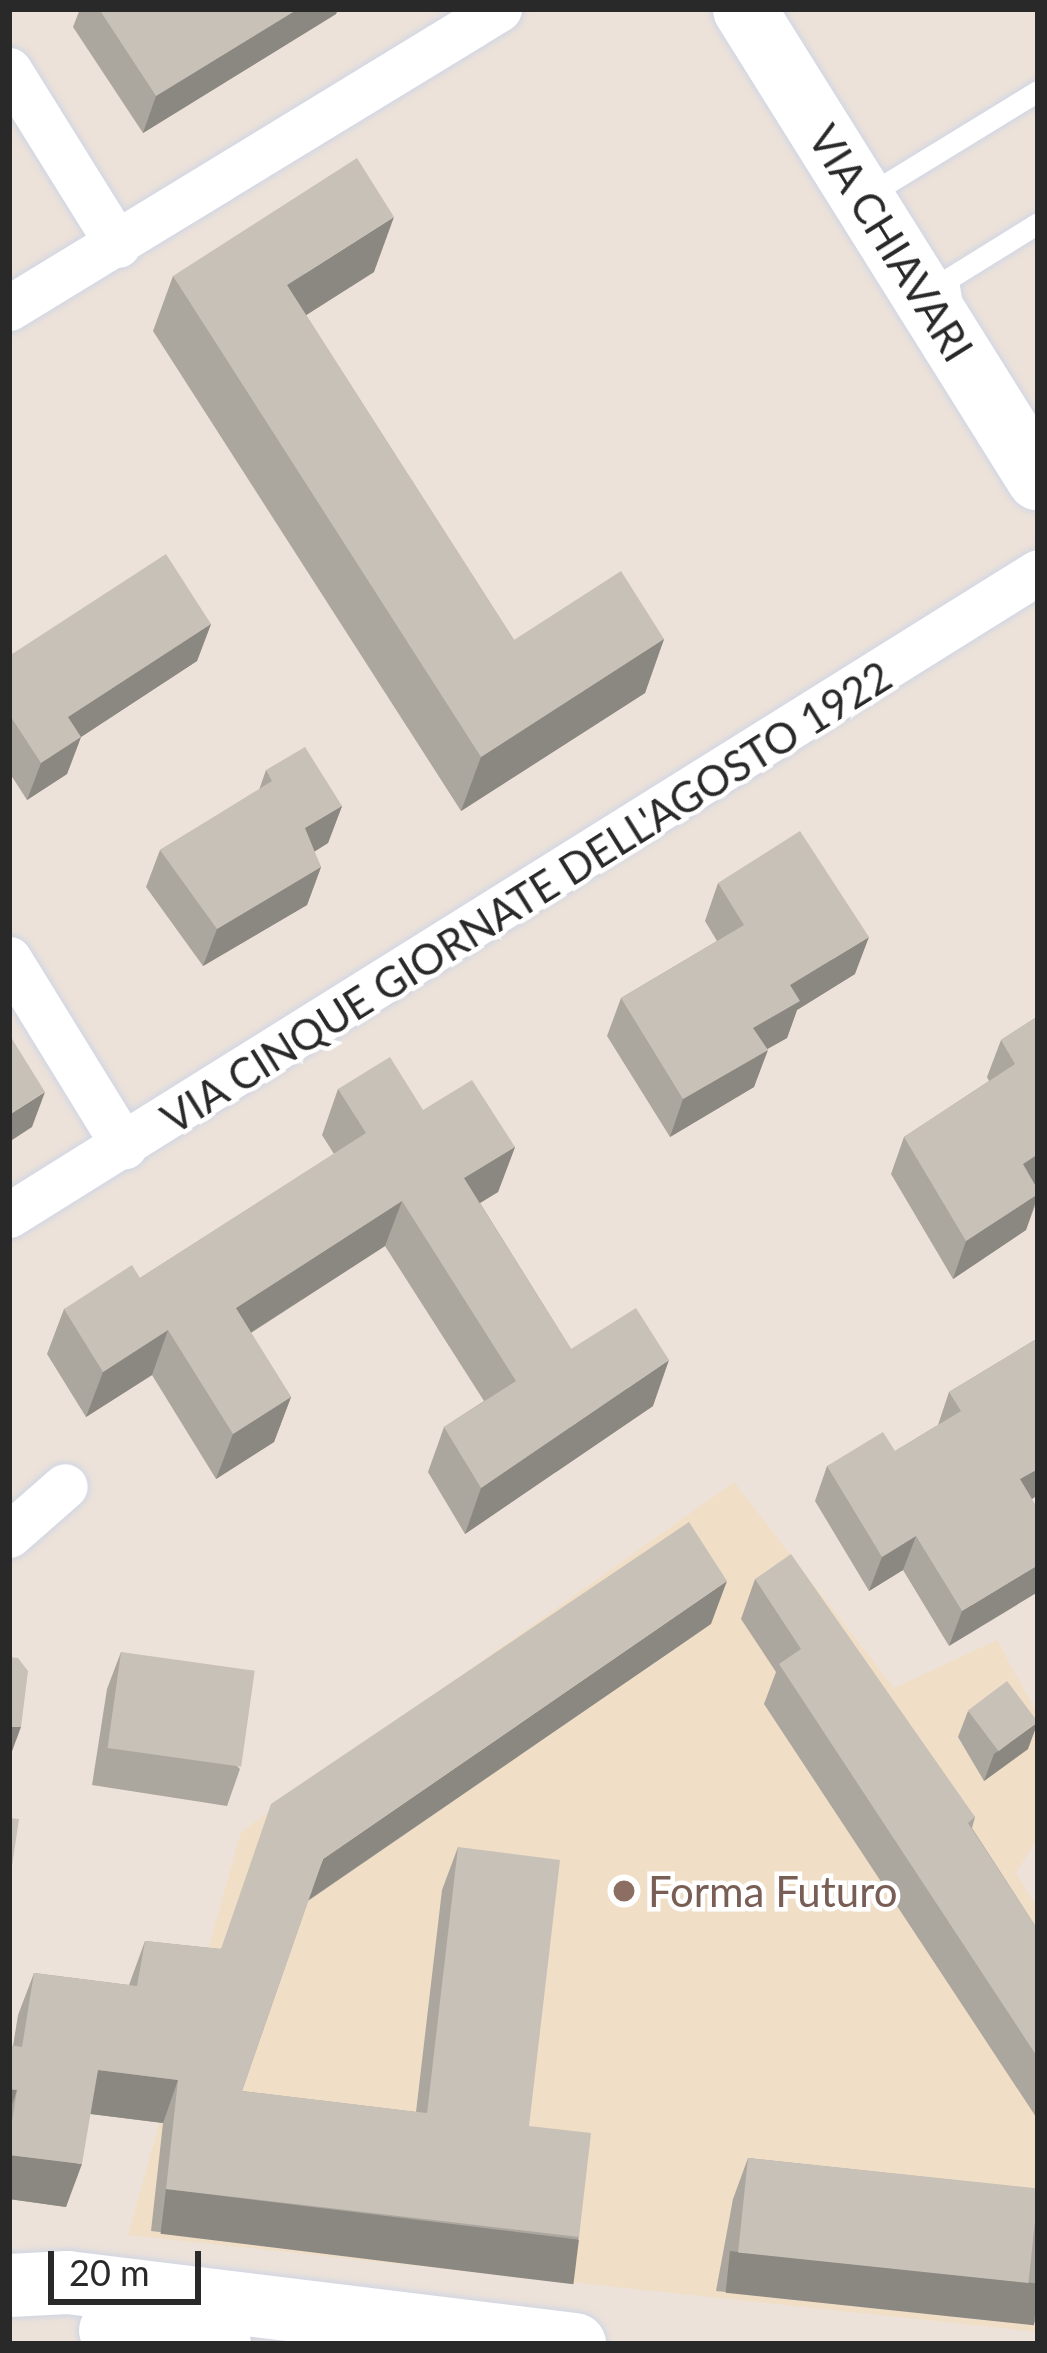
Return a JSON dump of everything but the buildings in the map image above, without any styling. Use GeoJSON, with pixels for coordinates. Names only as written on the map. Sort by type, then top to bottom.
{"type":"FeatureCollection","features":[{"type":"Feature","properties":{"kind":"main road","name":"VIA CHIAVARI"},"geometry":{"type":"LineString","coordinates":[[744,9],[1038,478]]}},
{"type":"Feature","properties":{"kind":"main road"},"geometry":{"type":"LineString","coordinates":[[9,2285],[67,2282],[574,2344]]}},
{"type":"Feature","properties":{"kind":"main road"},"geometry":{"type":"LineString","coordinates":[[9,2309],[219,2344]]}},
{"type":"Feature","properties":{"kind":"street"},"geometry":{"type":"LineString","coordinates":[[9,308],[500,9]]}},
{"type":"Feature","properties":{"kind":"street"},"geometry":{"type":"LineString","coordinates":[[9,70],[118,244]]}},
{"type":"Feature","properties":{"kind":"street","name":"VIA CINQUE GIORNATE DELL'AGOSTO 1922"},"geometry":{"type":"LineString","coordinates":[[9,1215],[1038,572]]}},
{"type":"Feature","properties":{"kind":"street"},"geometry":{"type":"LineString","coordinates":[[9,958],[124,1146]]}},
{"type":"Feature","properties":{"kind":"street"},"geometry":{"type":"LineString","coordinates":[[9,1535],[65,1486]]}},
{"type":"Feature","properties":{"kind":"lane"},"geometry":{"type":"LineString","coordinates":[[863,199],[1038,91]]}},
{"type":"Feature","properties":{"kind":"lane"},"geometry":{"type":"LineString","coordinates":[[960,353],[948,279],[1038,223]]}},
{"type":"Feature","properties":{"kind":"shaded area","name":"Forma Futuro"},"geometry":{"type":"Polygon","coordinates":[[[734,1482],[894,1688],[997,1640],[1038,1715],[1038,1838],[1016,1873],[1038,1909],[1038,2332],[128,2235],[241,1832],[734,1482]]]}},
{"type":"Feature","properties":{"kind":"place","name":"Forma Futuro"},"geometry":{"type":"Point","coordinates":[624,1891]}}]}
